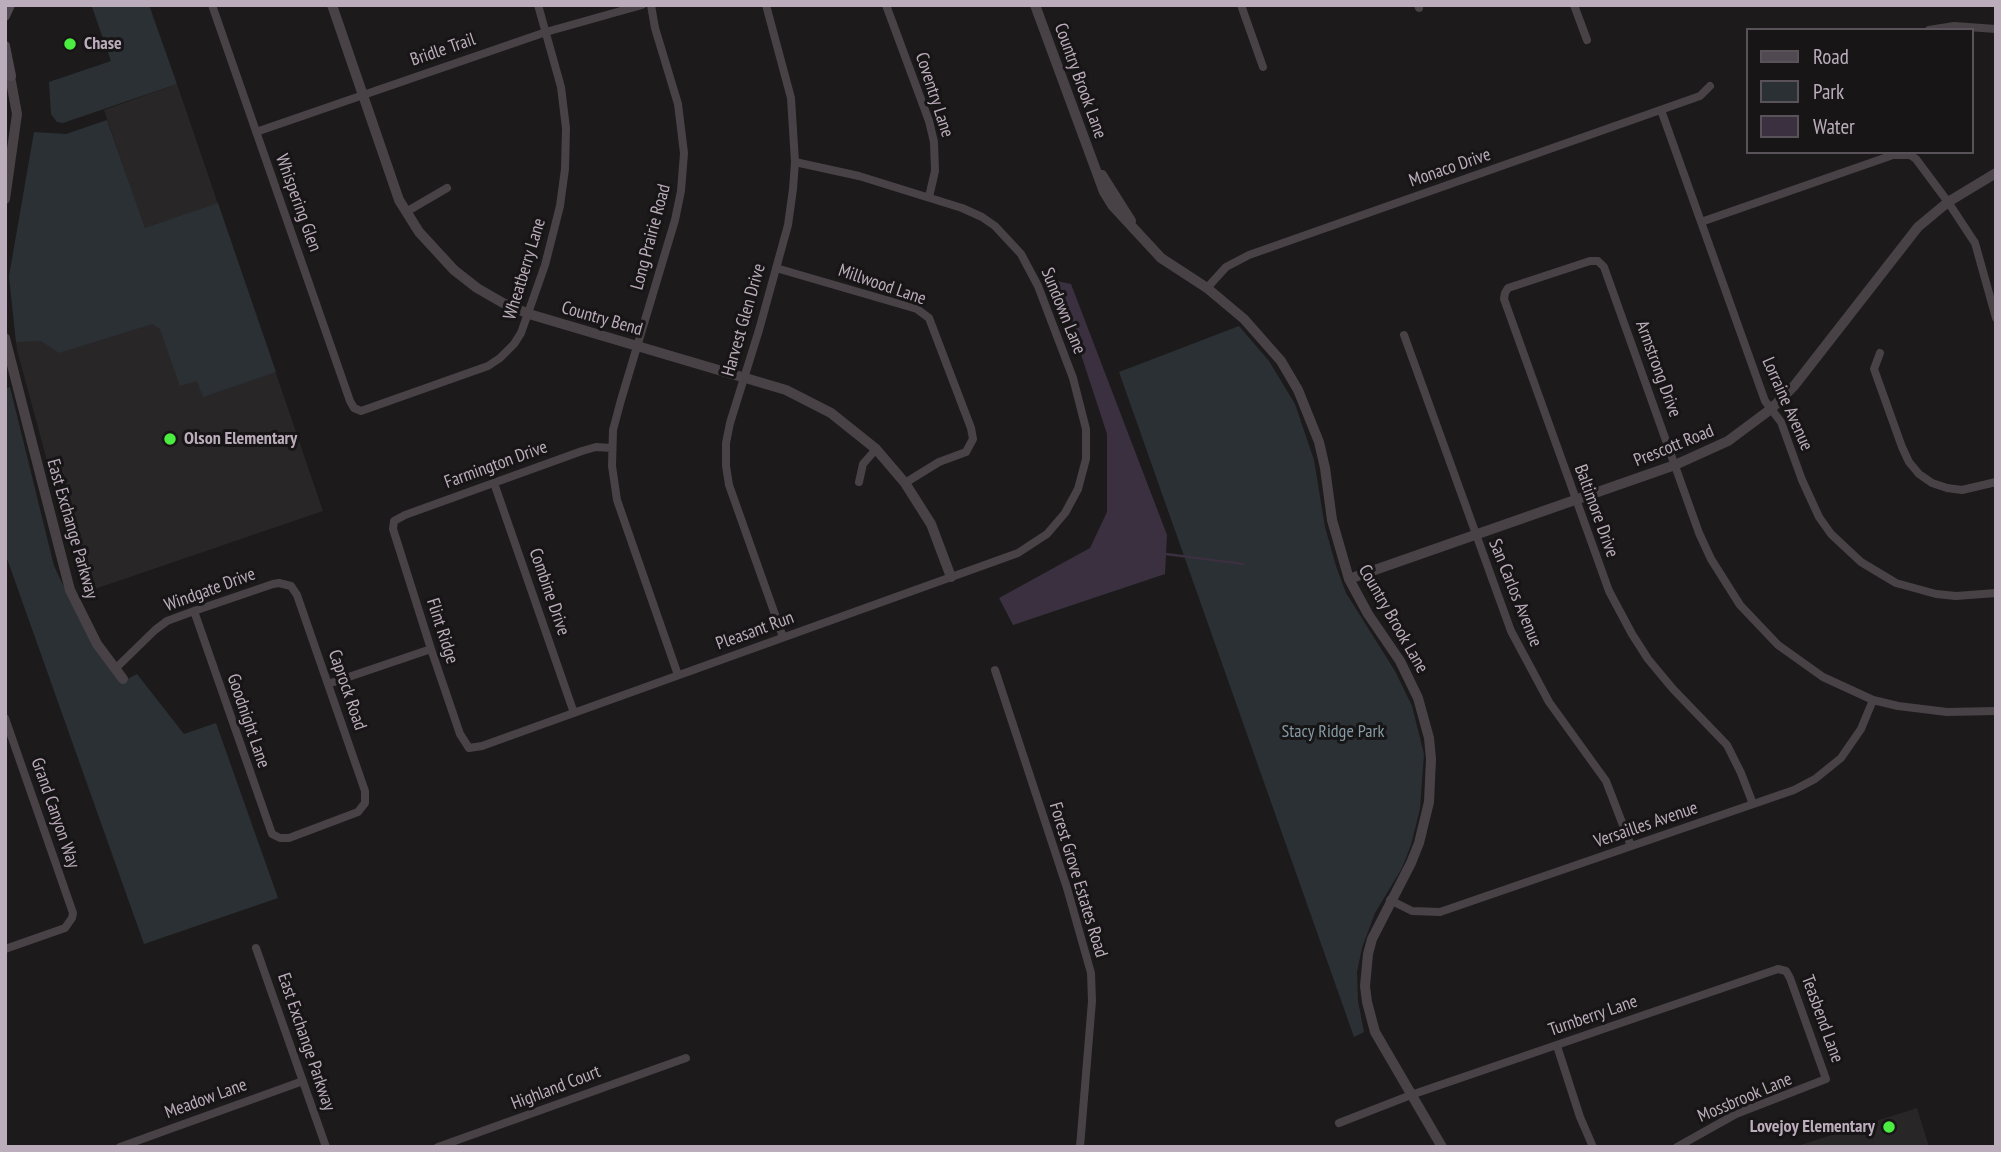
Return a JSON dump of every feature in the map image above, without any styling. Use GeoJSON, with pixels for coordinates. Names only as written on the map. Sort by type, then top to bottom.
{"type":"FeatureCollection","features":[{"type":"Feature","properties":{"kind":"main road"},"geometry":{"type":"LineString","coordinates":[[5,16],[10,5]]}},
{"type":"Feature","properties":{"kind":"main road"},"geometry":{"type":"LineString","coordinates":[[5,46],[11,76]]}},
{"type":"Feature","properties":{"kind":"street","name":"Whispering Glen"},"geometry":{"type":"LineString","coordinates":[[212,5],[350,401],[357,410]]}},
{"type":"Feature","properties":{"kind":"street","name":"Country Bend"},"geometry":{"type":"LineString","coordinates":[[332,5],[400,200],[432,247],[454,270],[486,293],[529,314],[786,390],[851,426],[876,449],[905,483],[931,524],[951,577]]}},
{"type":"Feature","properties":{"kind":"street","name":"Wheatberry Lane"},"geometry":{"type":"LineString","coordinates":[[357,410],[365,411],[488,366],[514,344],[529,314],[560,206],[565,169],[566,128],[561,86],[538,5]]}},
{"type":"Feature","properties":{"kind":"street","name":"Bridle Trail"},"geometry":{"type":"LineString","coordinates":[[256,132],[545,32],[642,5]]}},
{"type":"Feature","properties":{"kind":"street","name":"Long Prairie Road"},"geometry":{"type":"LineString","coordinates":[[651,5],[655,28],[678,104],[684,153],[681,191],[675,220],[621,400],[612,448],[617,500],[678,675]]}},
{"type":"Feature","properties":{"kind":"street","name":"Harvest Glen Drive"},"geometry":{"type":"LineString","coordinates":[[766,5],[790,98],[795,162],[788,225],[728,433],[726,466],[729,485],[783,638]]}},
{"type":"Feature","properties":{"kind":"street","name":"Coventry Lane"},"geometry":{"type":"LineString","coordinates":[[886,5],[929,121],[936,156],[929,197]]}},
{"type":"Feature","properties":{"kind":"street","name":"Country Brook Lane"},"geometry":{"type":"LineString","coordinates":[[1035,5],[1096,168],[1112,188],[1138,234],[1161,258],[1207,288],[1235,311],[1266,342],[1291,377],[1305,404],[1319,442],[1332,520],[1349,579],[1410,679],[1425,717],[1431,781],[1425,823],[1411,863],[1372,939],[1365,986],[1375,1032],[1442,1147]]}},
{"type":"Feature","properties":{"kind":"street"},"geometry":{"type":"LineString","coordinates":[[1241,5],[1263,67]]}},
{"type":"Feature","properties":{"kind":"street"},"geometry":{"type":"LineString","coordinates":[[1574,5],[1587,40]]}},
{"type":"Feature","properties":{"kind":"street"},"geometry":{"type":"LineString","coordinates":[[1941,28],[1954,26],[1996,29]]}},
{"type":"Feature","properties":{"kind":"street"},"geometry":{"type":"LineString","coordinates":[[5,58],[17,114],[5,199]]}},
{"type":"Feature","properties":{"kind":"street","name":"Monaco Drive"},"geometry":{"type":"LineString","coordinates":[[1207,288],[1226,267],[1249,256],[1700,96],[1710,86]]}},
{"type":"Feature","properties":{"kind":"street","name":"Lorraine Avenue"},"geometry":{"type":"LineString","coordinates":[[1661,110],[1765,401],[1781,422],[1819,517],[1831,534],[1861,562],[1896,583],[1916,590],[1956,596],[1996,593]]}},
{"type":"Feature","properties":{"kind":"street"},"geometry":{"type":"LineString","coordinates":[[1701,222],[1900,154]]}},
{"type":"Feature","properties":{"kind":"street"},"geometry":{"type":"LineString","coordinates":[[1905,154],[1916,159],[1975,243],[1996,318]]}},
{"type":"Feature","properties":{"kind":"street","name":"Sundown Lane"},"geometry":{"type":"LineString","coordinates":[[795,162],[826,167],[929,197],[982,217],[1007,237],[1021,254],[1038,286],[1073,379],[1086,429],[1086,459],[1078,489],[1065,513],[1047,534]]}},
{"type":"Feature","properties":{"kind":"street","name":"Prescott Road"},"geometry":{"type":"LineString","coordinates":[[1349,579],[1675,465],[1728,441],[1771,409],[1801,378],[1918,226],[1948,202],[1996,173]]}},
{"type":"Feature","properties":{"kind":"street"},"geometry":{"type":"LineString","coordinates":[[406,212],[447,188]]}},
{"type":"Feature","properties":{"kind":"street","name":"Baltimore Drive"},"geometry":{"type":"LineString","coordinates":[[1600,262],[1590,261],[1511,287],[1506,290],[1504,296],[1609,591],[1632,634],[1673,689],[1727,745],[1752,804]]}},
{"type":"Feature","properties":{"kind":"street","name":"Armstrong Drive"},"geometry":{"type":"LineString","coordinates":[[1600,262],[1606,271],[1711,559],[1740,605],[1768,636],[1800,662],[1823,677],[1873,700],[1935,711],[1996,711]]}},
{"type":"Feature","properties":{"kind":"street","name":"Millwood Lane"},"geometry":{"type":"LineString","coordinates":[[776,268],[923,313],[932,324],[963,406],[972,444],[966,452],[939,462],[905,483]]}},
{"type":"Feature","properties":{"kind":"street","name":"San Carlos Avenue"},"geometry":{"type":"LineString","coordinates":[[1404,335],[1500,607],[1522,656],[1549,702],[1606,781],[1631,846]]}},
{"type":"Feature","properties":{"kind":"street","name":"East Exchange Parkway"},"geometry":{"type":"LineString","coordinates":[[5,338],[70,590],[90,633],[123,679]]}},
{"type":"Feature","properties":{"kind":"street"},"geometry":{"type":"LineString","coordinates":[[1880,353],[1874,369],[1902,447],[1919,474],[1932,483],[1947,488],[1962,489],[1996,482]]}},
{"type":"Feature","properties":{"kind":"street"},"geometry":{"type":"LineString","coordinates":[[5,367],[15,376]]}},
{"type":"Feature","properties":{"kind":"street","name":"Farmington Drive"},"geometry":{"type":"LineString","coordinates":[[394,521],[405,514],[582,451],[596,447],[612,448]]}},
{"type":"Feature","properties":{"kind":"street"},"geometry":{"type":"LineString","coordinates":[[859,482],[863,464],[876,449]]}},
{"type":"Feature","properties":{"kind":"street","name":"Combine Drive"},"geometry":{"type":"LineString","coordinates":[[494,483],[574,713]]}},
{"type":"Feature","properties":{"kind":"street","name":"Flint Ridge"},"geometry":{"type":"LineString","coordinates":[[394,521],[393,529],[431,649],[460,734],[469,748]]}},
{"type":"Feature","properties":{"kind":"street","name":"Pleasant Run"},"geometry":{"type":"LineString","coordinates":[[469,748],[474,749],[1018,553],[1047,534]]}},
{"type":"Feature","properties":{"kind":"street","name":"Windgate Drive"},"geometry":{"type":"LineString","coordinates":[[115,669],[155,629],[167,621],[279,583],[290,586]]}},
{"type":"Feature","properties":{"kind":"street","name":"Caprock Road"},"geometry":{"type":"LineString","coordinates":[[290,586],[297,595],[365,791],[363,806]]}},
{"type":"Feature","properties":{"kind":"street","name":"Goodnight Lane"},"geometry":{"type":"LineString","coordinates":[[194,611],[270,830],[278,837],[289,838],[353,815],[363,806]]}},
{"type":"Feature","properties":{"kind":"street"},"geometry":{"type":"LineString","coordinates":[[328,684],[431,649]]}},
{"type":"Feature","properties":{"kind":"street","name":"Forest Grove Estates Road"},"geometry":{"type":"LineString","coordinates":[[995,670],[1067,888],[1091,974],[1092,1001],[1080,1147]]}},
{"type":"Feature","properties":{"kind":"street","name":"Versailles Avenue"},"geometry":{"type":"LineString","coordinates":[[1390,900],[1412,911],[1440,912],[1794,790],[1841,758],[1856,736],[1873,700]]}},
{"type":"Feature","properties":{"kind":"street","name":"Grand Canyon Way"},"geometry":{"type":"LineString","coordinates":[[5,718],[72,907],[72,918],[65,928],[5,949]]}},
{"type":"Feature","properties":{"kind":"street","name":"East Exchange Parkway"},"geometry":{"type":"LineString","coordinates":[[256,948],[326,1147]]}},
{"type":"Feature","properties":{"kind":"street","name":"Turnberry Lane"},"geometry":{"type":"LineString","coordinates":[[1339,1123],[1412,1095],[1778,969],[1786,971]]}},
{"type":"Feature","properties":{"kind":"street","name":"Teasbend Lane"},"geometry":{"type":"LineString","coordinates":[[1786,971],[1826,1079]]}},
{"type":"Feature","properties":{"kind":"street"},"geometry":{"type":"LineString","coordinates":[[1556,1046],[1593,1147]]}},
{"type":"Feature","properties":{"kind":"street","name":"Highland Court"},"geometry":{"type":"LineString","coordinates":[[438,1147],[686,1058]]}},
{"type":"Feature","properties":{"kind":"street","name":"Mossbrook Lane"},"geometry":{"type":"LineString","coordinates":[[1677,1147],[1736,1114],[1826,1079]]}},
{"type":"Feature","properties":{"kind":"street","name":"Meadow Lane"},"geometry":{"type":"LineString","coordinates":[[120,1147],[303,1082]]}},
{"type":"Feature","properties":{"kind":"shaded area","name":"Olson Elementary"},"geometry":{"type":"Polygon","coordinates":[[[177,84],[323,511],[86,592],[59,505],[17,350],[9,276],[145,229],[104,110],[177,84]]]}},
{"type":"Feature","properties":{"kind":"shaded area","name":"Lovejoy Elementary"},"geometry":{"type":"Polygon","coordinates":[[[1917,1108],[1929,1147],[1794,1147],[1917,1108]]]}},
{"type":"Feature","properties":{"kind":"green space"},"geometry":{"type":"Polygon","coordinates":[[[149,5],[177,84],[63,123],[57,122],[51,114],[49,82],[111,61],[92,7],[149,5]]]}},
{"type":"Feature","properties":{"kind":"green space"},"geometry":{"type":"Polygon","coordinates":[[[107,120],[145,228],[218,203],[276,372],[203,397],[197,381],[180,386],[160,329],[152,324],[59,353],[41,341],[16,342],[9,276],[34,132],[66,134],[107,120]]]}},
{"type":"Feature","properties":{"kind":"green space","name":"Stacy Ridge Park"},"geometry":{"type":"Polygon","coordinates":[[[1239,326],[1269,361],[1295,404],[1314,460],[1325,527],[1336,566],[1346,593],[1395,671],[1412,706],[1424,754],[1420,809],[1411,845],[1402,868],[1375,913],[1362,948],[1357,972],[1358,1001],[1364,1032],[1354,1037],[1119,372],[1239,326]]]}},
{"type":"Feature","properties":{"kind":"green space"},"geometry":{"type":"Polygon","coordinates":[[[10,387],[54,566],[81,622],[120,683],[137,674],[184,734],[216,723],[278,898],[144,944],[5,553],[5,389],[10,387]]]}},
{"type":"Feature","properties":{"kind":"water"},"geometry":{"type":"Polygon","coordinates":[[[1057,281],[1071,284],[1167,535],[1165,574],[1013,625],[999,598],[1090,548],[1107,512],[1107,434],[1057,281]]]}},
{"type":"Feature","properties":{"kind":"waterway"},"geometry":{"type":"LineString","coordinates":[[1166,554],[1243,564]]}},
{"type":"Feature","properties":{"kind":"place","name":"Chase"},"geometry":{"type":"Point","coordinates":[70,44]}},
{"type":"Feature","properties":{"kind":"place","name":"Olson Elementary"},"geometry":{"type":"Point","coordinates":[170,439]}},
{"type":"Feature","properties":{"kind":"place","name":"Lovejoy Elementary"},"geometry":{"type":"Point","coordinates":[1889,1127]}}]}
